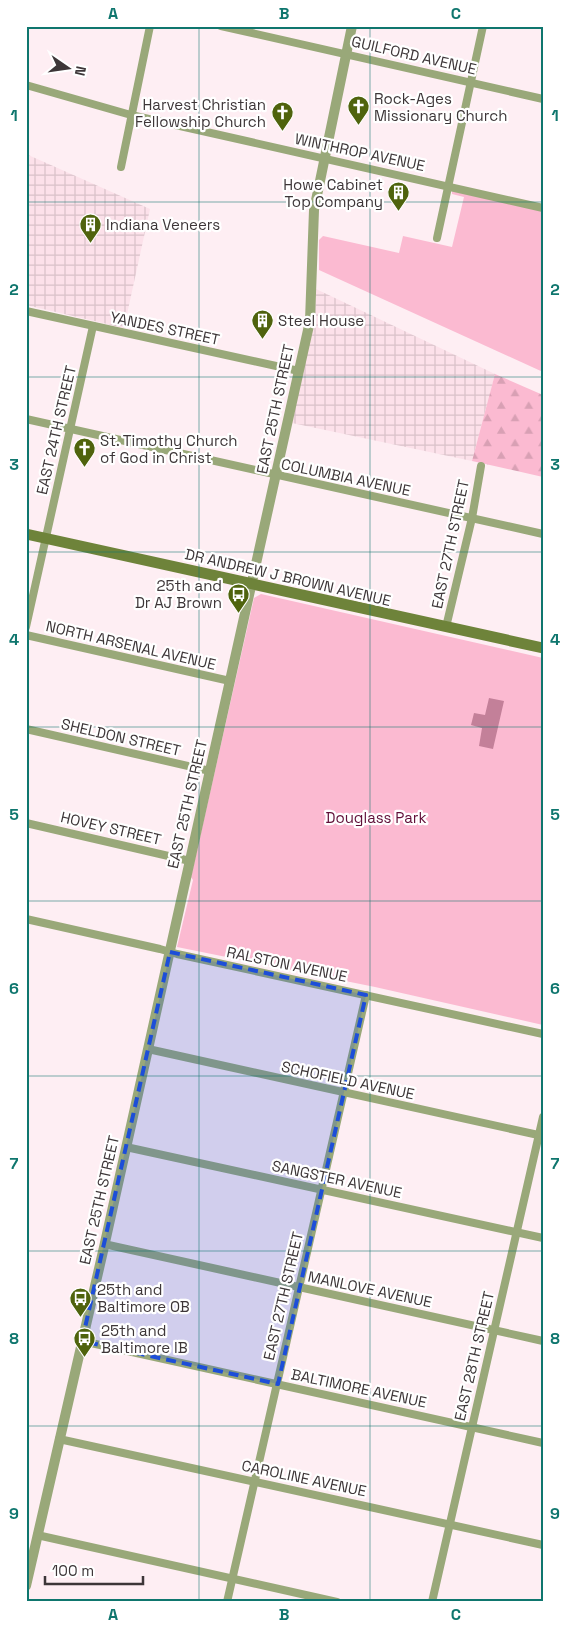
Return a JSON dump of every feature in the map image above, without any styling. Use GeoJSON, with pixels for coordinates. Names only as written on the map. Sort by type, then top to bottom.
{"type":"FeatureCollection","features":[{"type":"Feature","properties":{"kind":"main road","name":"DR ANDREW J BROWN AVENUE"},"geometry":{"type":"LineString","coordinates":[[26,534],[543,648]]}},
{"type":"Feature","properties":{"kind":"street"},"geometry":{"type":"LineString","coordinates":[[121,167],[150,26]]}},
{"type":"Feature","properties":{"kind":"street","name":"GUILFORD AVENUE"},"geometry":{"type":"LineString","coordinates":[[221,26],[543,99]]}},
{"type":"Feature","properties":{"kind":"street","name":"EAST 25TH STREET"},"geometry":{"type":"LineString","coordinates":[[26,1586],[170,952],[311,314],[314,210],[352,26]]}},
{"type":"Feature","properties":{"kind":"street"},"geometry":{"type":"LineString","coordinates":[[437,238],[483,26]]}},
{"type":"Feature","properties":{"kind":"street","name":"WINTHROP AVENUE"},"geometry":{"type":"LineString","coordinates":[[26,85],[131,115],[543,208]]}},
{"type":"Feature","properties":{"kind":"street","name":"YANDES STREET"},"geometry":{"type":"LineString","coordinates":[[26,310],[298,371]]}},
{"type":"Feature","properties":{"kind":"street","name":"EAST 24TH STREET"},"geometry":{"type":"LineString","coordinates":[[26,627],[93,326]]}},
{"type":"Feature","properties":{"kind":"street","name":"COLUMBIA AVENUE"},"geometry":{"type":"LineString","coordinates":[[26,419],[543,534]]}},
{"type":"Feature","properties":{"kind":"street","name":"EAST 27TH STREET"},"geometry":{"type":"LineString","coordinates":[[446,627],[472,518],[481,466]]}},
{"type":"Feature","properties":{"kind":"street","name":"NORTH ARSENAL AVENUE"},"geometry":{"type":"LineString","coordinates":[[26,635],[230,681]]}},
{"type":"Feature","properties":{"kind":"street","name":"SHELDON STREET"},"geometry":{"type":"LineString","coordinates":[[26,729],[210,771]]}},
{"type":"Feature","properties":{"kind":"street","name":"HOVEY STREET"},"geometry":{"type":"LineString","coordinates":[[26,823],[190,861]]}},
{"type":"Feature","properties":{"kind":"street","name":"RALSTON AVENUE"},"geometry":{"type":"LineString","coordinates":[[26,919],[543,1034]]}},
{"type":"Feature","properties":{"kind":"street","name":"EAST 27TH STREET"},"geometry":{"type":"LineString","coordinates":[[227,1602],[366,995]]}},
{"type":"Feature","properties":{"kind":"street","name":"SCHOFIELD AVENUE"},"geometry":{"type":"LineString","coordinates":[[148,1049],[541,1136]]}},
{"type":"Feature","properties":{"kind":"street","name":"EAST 28TH STREET"},"geometry":{"type":"LineString","coordinates":[[432,1602],[471,1427],[541,1136],[543,1117]]}},
{"type":"Feature","properties":{"kind":"street","name":"SANGSTER AVENUE"},"geometry":{"type":"LineString","coordinates":[[126,1146],[543,1238]]}},
{"type":"Feature","properties":{"kind":"street","name":"MANLOVE AVENUE"},"geometry":{"type":"LineString","coordinates":[[104,1244],[543,1341]]}},
{"type":"Feature","properties":{"kind":"street","name":"BALTIMORE AVENUE"},"geometry":{"type":"LineString","coordinates":[[82,1341],[543,1443]]}},
{"type":"Feature","properties":{"kind":"street","name":"CAROLINE AVENUE"},"geometry":{"type":"LineString","coordinates":[[59,1439],[543,1545]]}},
{"type":"Feature","properties":{"kind":"street"},"geometry":{"type":"LineString","coordinates":[[26,1532],[336,1602]]}},
{"type":"Feature","properties":{"kind":"highlighted area"},"geometry":{"type":"Polygon","coordinates":[[[170,952],[366,995],[278,1384],[82,1341],[170,952]]]}},
{"type":"Feature","properties":{"kind":"shaded area","name":"Indiana Veneers"},"geometry":{"type":"Polygon","coordinates":[[[26,154],[150,209],[124,328],[26,305],[26,154]]]}},
{"type":"Feature","properties":{"kind":"shaded area"},"geometry":{"type":"Polygon","coordinates":[[[316,289],[495,374],[472,461],[292,423],[315,315],[316,289]]]}},
{"type":"Feature","properties":{"kind":"shaded area"},"geometry":{"type":"Polygon","coordinates":[[[489,698],[504,701],[493,749],[479,746],[482,728],[471,725],[474,713],[485,715],[489,698]]]}},
{"type":"Feature","properties":{"kind":"green space"},"geometry":{"type":"Polygon","coordinates":[[[452,191],[543,211],[543,372],[319,270],[319,240],[323,236],[399,253],[403,236],[452,247],[464,197],[452,194],[452,191]]]}},
{"type":"Feature","properties":{"kind":"green space"},"geometry":{"type":"Polygon","coordinates":[[[495,374],[543,395],[543,477],[472,461],[495,374]]]}},
{"type":"Feature","properties":{"kind":"green space","name":"Douglass Park"},"geometry":{"type":"Polygon","coordinates":[[[261,594],[543,658],[543,1025],[375,987],[177,947],[254,598],[261,594]]]}},
{"type":"Feature","properties":{"kind":"place","name":"Rock-Ages Missionary Church"},"geometry":{"type":"Point","coordinates":[358,126]}},
{"type":"Feature","properties":{"kind":"place","name":"Harvest Christian Fellowship Church"},"geometry":{"type":"Point","coordinates":[282,132]}},
{"type":"Feature","properties":{"kind":"place","name":"Howe Cabinet Top Company"},"geometry":{"type":"Point","coordinates":[399,212]}},
{"type":"Feature","properties":{"kind":"place","name":"Indiana Veneers"},"geometry":{"type":"Point","coordinates":[90,243]}},
{"type":"Feature","properties":{"kind":"place","name":"Steel House"},"geometry":{"type":"Point","coordinates":[262,339]}},
{"type":"Feature","properties":{"kind":"place","name":"St. Timothy Church of God in Christ"},"geometry":{"type":"Point","coordinates":[84,468]}},
{"type":"Feature","properties":{"kind":"place","name":"25th and Dr AJ Brown"},"geometry":{"type":"Point","coordinates":[238,613]}},
{"type":"Feature","properties":{"kind":"place","name":"25th and Baltimore OB"},"geometry":{"type":"Point","coordinates":[81,1317]}},
{"type":"Feature","properties":{"kind":"place","name":"25th and Baltimore IB"},"geometry":{"type":"Point","coordinates":[85,1358]}}]}
